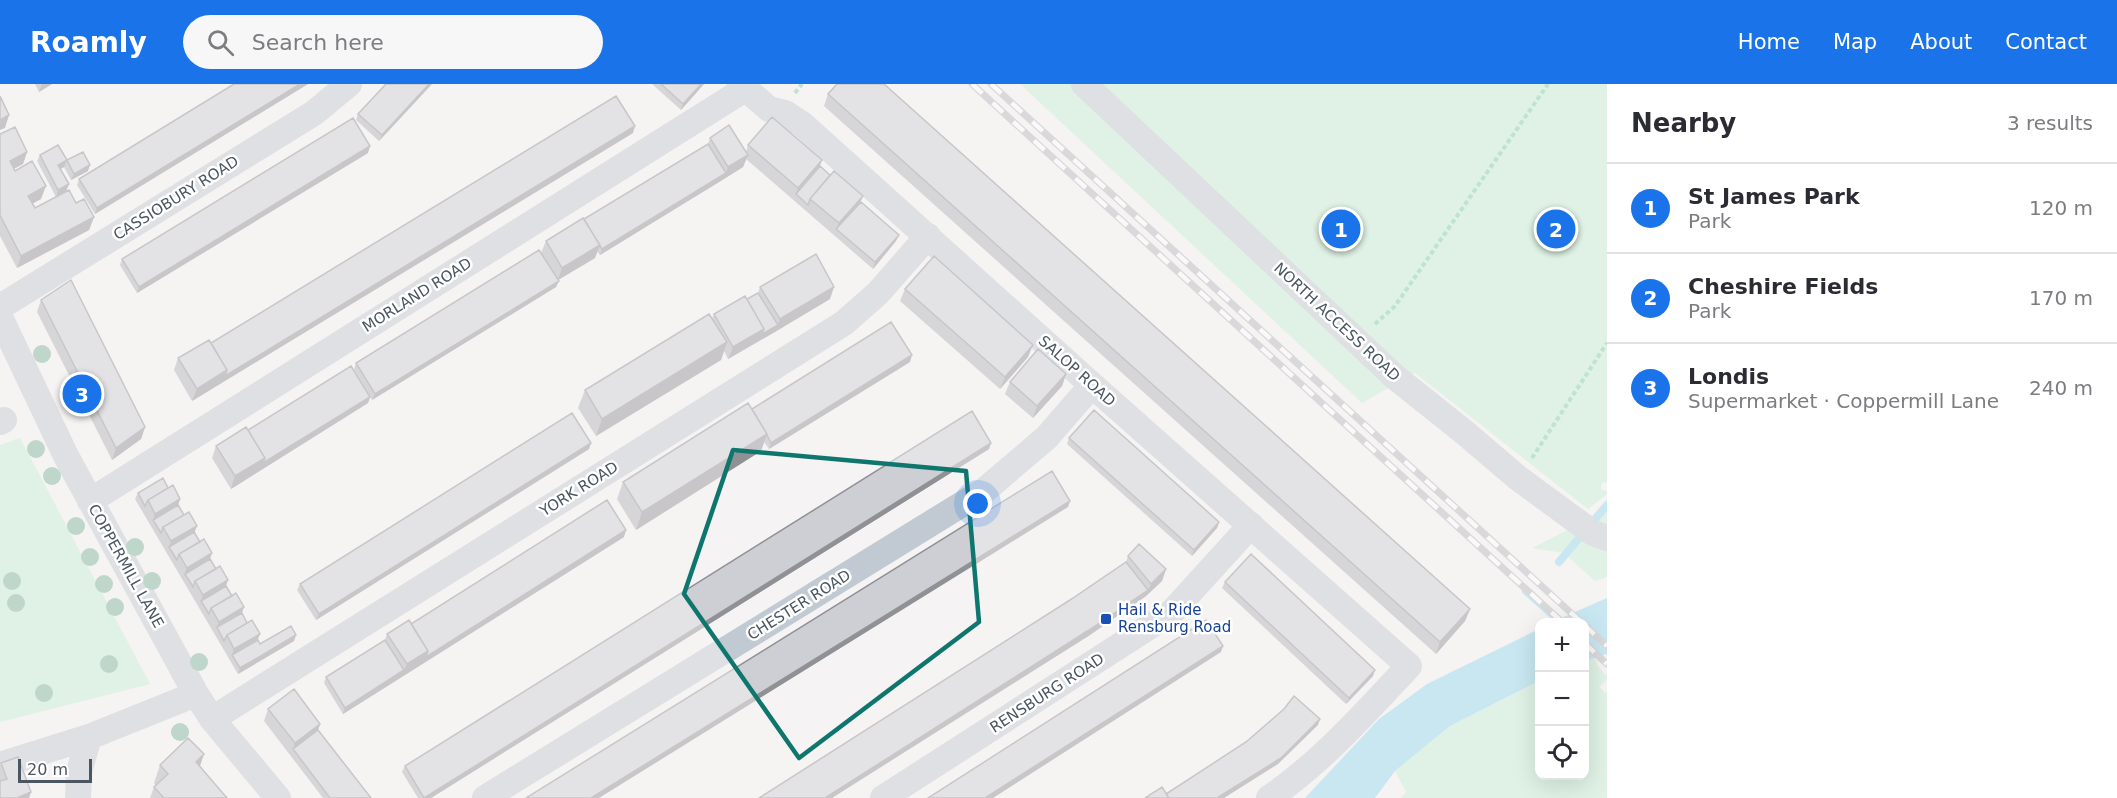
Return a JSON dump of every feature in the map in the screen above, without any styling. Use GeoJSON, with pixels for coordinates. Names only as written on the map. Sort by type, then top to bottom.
{"type":"FeatureCollection","features":[{"type":"Feature","properties":{"kind":"street","name":"CASSIOBURY ROAD"},"geometry":{"type":"LineString","coordinates":[[0,307],[314,113],[349,84]]}},
{"type":"Feature","properties":{"kind":"street","name":"NORTH ACCESS ROAD"},"geometry":{"type":"LineString","coordinates":[[1084,84],[1395,377],[1518,478],[1593,531]]}},
{"type":"Feature","properties":{"kind":"street","name":"SALOP ROAD"},"geometry":{"type":"LineString","coordinates":[[742,87],[770,109],[785,113],[802,124],[1409,666],[1346,734],[1269,798]]}},
{"type":"Feature","properties":{"kind":"street","name":"MORLAND ROAD"},"geometry":{"type":"LineString","coordinates":[[90,501],[742,87]]}},
{"type":"Feature","properties":{"kind":"street","name":"YORK ROAD"},"geometry":{"type":"LineString","coordinates":[[212,719],[844,323],[878,293],[928,236]]}},
{"type":"Feature","properties":{"kind":"street","name":"COPPERMILL LANE"},"geometry":{"type":"LineString","coordinates":[[0,317],[41,406],[90,501],[196,694],[212,719],[278,798]]}},
{"type":"Feature","properties":{"kind":"street","name":"CHESTER ROAD"},"geometry":{"type":"LineString","coordinates":[[485,798],[985,490],[1047,437],[1092,385]]}},
{"type":"Feature","properties":{"kind":"street","name":"RENSBURG ROAD"},"geometry":{"type":"LineString","coordinates":[[883,798],[1172,612],[1251,525]]}},
{"type":"Feature","properties":{"kind":"street"},"geometry":{"type":"LineString","coordinates":[[0,765],[89,737],[196,694]]}},
{"type":"Feature","properties":{"kind":"street"},"geometry":{"type":"LineString","coordinates":[[78,798],[79,772],[89,737]]}},
{"type":"Feature","properties":{"kind":"path"},"geometry":{"type":"LineString","coordinates":[[1361,344],[1368,332],[1395,306],[1548,84]]}},
{"type":"Feature","properties":{"kind":"path"},"geometry":{"type":"LineString","coordinates":[[1528,463],[1607,343]]}},
{"type":"Feature","properties":{"kind":"highlighted area"},"geometry":{"type":"Polygon","coordinates":[[[733,450],[966,471],[979,622],[799,758],[684,594],[733,450]]]}},
{"type":"Feature","properties":{"kind":"green space"},"geometry":{"type":"Polygon","coordinates":[[[1020,84],[1607,84],[1607,482],[1602,483],[1601,489],[1607,491],[1607,494],[1588,509],[1415,373],[1362,403],[1020,84]]]}},
{"type":"Feature","properties":{"kind":"green space"},"geometry":{"type":"Polygon","coordinates":[[[20,438],[150,684],[0,722],[0,445],[20,438]]]}},
{"type":"Feature","properties":{"kind":"green space"},"geometry":{"type":"Polygon","coordinates":[[[1607,510],[1607,577],[1595,581],[1564,553],[1532,548],[1607,510]]]}},
{"type":"Feature","properties":{"kind":"green space"},"geometry":{"type":"Polygon","coordinates":[[[1594,658],[1607,676],[1599,687],[1607,694],[1607,798],[1401,798],[1406,792],[1395,771],[1450,726],[1535,683],[1535,780],[1589,780],[1589,660],[1594,658]]]}},
{"type":"Feature","properties":{"kind":"water"},"geometry":{"type":"Polygon","coordinates":[[[1607,598],[1607,654],[1589,660],[1589,618],[1561,618],[1607,598]]]}},
{"type":"Feature","properties":{"kind":"water"},"geometry":{"type":"Polygon","coordinates":[[[1535,631],[1535,683],[1450,726],[1395,771],[1375,798],[1305,798],[1379,719],[1427,684],[1535,631]]]}},
{"type":"Feature","properties":{"kind":"building"},"geometry":{"type":"Polygon","coordinates":[[[234,84],[300,84],[97,208],[79,179],[234,84]]]}},
{"type":"Feature","properties":{"kind":"building"},"geometry":{"type":"Polygon","coordinates":[[[386,84],[429,84],[382,135],[358,114],[386,84]]]}},
{"type":"Feature","properties":{"kind":"building"},"geometry":{"type":"Polygon","coordinates":[[[661,84],[701,84],[683,104],[661,84]]]}},
{"type":"Feature","properties":{"kind":"building"},"geometry":{"type":"Polygon","coordinates":[[[837,84],[884,84],[1470,609],[1440,642],[828,94],[837,84]]]}},
{"type":"Feature","properties":{"kind":"building"},"geometry":{"type":"Polygon","coordinates":[[[0,96],[9,115],[0,120],[0,96]]]}},
{"type":"Feature","properties":{"kind":"building"},"geometry":{"type":"Polygon","coordinates":[[[616,96],[635,126],[225,376],[227,370],[211,343],[616,96]]]}},
{"type":"Feature","properties":{"kind":"building"},"geometry":{"type":"Polygon","coordinates":[[[772,117],[822,160],[798,188],[748,145],[772,117]]]}},
{"type":"Feature","properties":{"kind":"building"},"geometry":{"type":"Polygon","coordinates":[[[353,118],[370,146],[139,287],[122,259],[353,118]]]}},
{"type":"Feature","properties":{"kind":"building"},"geometry":{"type":"Polygon","coordinates":[[[729,125],[748,155],[728,167],[710,138],[729,125]]]}},
{"type":"Feature","properties":{"kind":"building"},"geometry":{"type":"Polygon","coordinates":[[[15,127],[27,152],[10,161],[15,171],[32,161],[46,186],[28,196],[35,208],[69,190],[76,203],[84,199],[94,217],[21,256],[0,215],[0,134],[15,127]]]}},
{"type":"Feature","properties":{"kind":"building"},"geometry":{"type":"Polygon","coordinates":[[[708,144],[726,173],[602,249],[584,219],[708,144]]]}},
{"type":"Feature","properties":{"kind":"building"},"geometry":{"type":"Polygon","coordinates":[[[58,145],[67,160],[58,165],[69,184],[58,190],[40,155],[58,145]]]}},
{"type":"Feature","properties":{"kind":"building"},"geometry":{"type":"Polygon","coordinates":[[[83,152],[90,165],[74,174],[67,160],[83,152]]]}},
{"type":"Feature","properties":{"kind":"building"},"geometry":{"type":"Polygon","coordinates":[[[820,166],[830,175],[810,199],[808,205],[796,194],[820,166]]]}},
{"type":"Feature","properties":{"kind":"building"},"geometry":{"type":"Polygon","coordinates":[[[834,171],[863,196],[839,223],[810,199],[834,171]]]}},
{"type":"Feature","properties":{"kind":"building"},"geometry":{"type":"Polygon","coordinates":[[[861,202],[899,235],[875,262],[836,229],[861,202]]]}},
{"type":"Feature","properties":{"kind":"building"},"geometry":{"type":"Polygon","coordinates":[[[583,218],[600,245],[562,268],[546,241],[583,218]]]}},
{"type":"Feature","properties":{"kind":"building"},"geometry":{"type":"Polygon","coordinates":[[[539,250],[559,281],[375,394],[356,363],[539,250]]]}},
{"type":"Feature","properties":{"kind":"building"},"geometry":{"type":"Polygon","coordinates":[[[816,254],[834,287],[780,319],[760,287],[816,254]]]}},
{"type":"Feature","properties":{"kind":"building"},"geometry":{"type":"Polygon","coordinates":[[[934,256],[1033,345],[1005,377],[905,289],[934,256]]]}},
{"type":"Feature","properties":{"kind":"building"},"geometry":{"type":"Polygon","coordinates":[[[71,280],[145,427],[116,448],[41,300],[71,280]]]}},
{"type":"Feature","properties":{"kind":"building"},"geometry":{"type":"Polygon","coordinates":[[[758,293],[778,325],[762,334],[764,329],[747,299],[758,293]]]}},
{"type":"Feature","properties":{"kind":"building"},"geometry":{"type":"Polygon","coordinates":[[[745,296],[764,329],[733,347],[714,314],[745,296]]]}},
{"type":"Feature","properties":{"kind":"building"},"geometry":{"type":"Polygon","coordinates":[[[709,314],[727,342],[602,419],[585,390],[709,314]]]}},
{"type":"Feature","properties":{"kind":"building"},"geometry":{"type":"Polygon","coordinates":[[[891,322],[912,355],[771,443],[752,409],[891,322]]]}},
{"type":"Feature","properties":{"kind":"building"},"geometry":{"type":"Polygon","coordinates":[[[209,340],[227,370],[197,389],[178,358],[209,340]]]}},
{"type":"Feature","properties":{"kind":"building"},"geometry":{"type":"Polygon","coordinates":[[[1038,349],[1066,374],[1037,406],[1010,382],[1038,349]]]}},
{"type":"Feature","properties":{"kind":"building"},"geometry":{"type":"Polygon","coordinates":[[[351,366],[370,397],[263,463],[265,458],[248,430],[351,366]]]}},
{"type":"Feature","properties":{"kind":"building"},"geometry":{"type":"Polygon","coordinates":[[[748,403],[767,434],[642,512],[623,482],[748,403]]]}},
{"type":"Feature","properties":{"kind":"building"},"geometry":{"type":"Polygon","coordinates":[[[1094,410],[1219,522],[1194,550],[1069,438],[1094,410]]]}},
{"type":"Feature","properties":{"kind":"building"},"geometry":{"type":"Polygon","coordinates":[[[972,411],[991,443],[424,798],[405,766],[972,411]]]}},
{"type":"Feature","properties":{"kind":"building"},"geometry":{"type":"Polygon","coordinates":[[[572,413],[591,443],[319,614],[300,584],[572,413]]]}},
{"type":"Feature","properties":{"kind":"building"},"geometry":{"type":"Polygon","coordinates":[[[246,427],[265,458],[235,476],[216,446],[246,427]]]}},
{"type":"Feature","properties":{"kind":"building"},"geometry":{"type":"Polygon","coordinates":[[[1052,471],[1070,501],[591,798],[526,798],[1052,471]]]}},
{"type":"Feature","properties":{"kind":"building"},"geometry":{"type":"Polygon","coordinates":[[[163,478],[168,488],[148,500],[145,506],[138,493],[163,478]]]}},
{"type":"Feature","properties":{"kind":"building"},"geometry":{"type":"Polygon","coordinates":[[[173,485],[180,499],[155,514],[148,500],[173,485]]]}},
{"type":"Feature","properties":{"kind":"building"},"geometry":{"type":"Polygon","coordinates":[[[607,500],[626,530],[426,657],[428,651],[411,624],[607,500]]]}},
{"type":"Feature","properties":{"kind":"building"},"geometry":{"type":"Polygon","coordinates":[[[178,505],[184,515],[163,527],[161,533],[153,520],[178,505]]]}},
{"type":"Feature","properties":{"kind":"building"},"geometry":{"type":"Polygon","coordinates":[[[189,512],[197,526],[171,541],[163,527],[189,512]]]}},
{"type":"Feature","properties":{"kind":"building"},"geometry":{"type":"Polygon","coordinates":[[[194,532],[200,542],[179,554],[177,560],[169,547],[194,532]]]}},
{"type":"Feature","properties":{"kind":"building"},"geometry":{"type":"Polygon","coordinates":[[[204,539],[212,553],[187,568],[179,554],[204,539]]]}},
{"type":"Feature","properties":{"kind":"building"},"geometry":{"type":"Polygon","coordinates":[[[1139,544],[1166,569],[1151,584],[1128,556],[1139,544]]]}},
{"type":"Feature","properties":{"kind":"building"},"geometry":{"type":"Polygon","coordinates":[[[1251,554],[1375,670],[1349,698],[1225,582],[1251,554]]]}},
{"type":"Feature","properties":{"kind":"building"},"geometry":{"type":"Polygon","coordinates":[[[210,559],[216,569],[195,581],[193,587],[185,574],[210,559]]]}},
{"type":"Feature","properties":{"kind":"building"},"geometry":{"type":"Polygon","coordinates":[[[1126,562],[1148,590],[1089,630],[825,798],[759,798],[1070,600],[1126,562]]]}},
{"type":"Feature","properties":{"kind":"building"},"geometry":{"type":"Polygon","coordinates":[[[220,566],[228,580],[203,595],[195,581],[220,566]]]}},
{"type":"Feature","properties":{"kind":"building"},"geometry":{"type":"Polygon","coordinates":[[[226,586],[232,596],[211,608],[209,614],[201,601],[226,586]]]}},
{"type":"Feature","properties":{"kind":"building"},"geometry":{"type":"Polygon","coordinates":[[[236,593],[244,607],[219,622],[211,608],[236,593]]]}},
{"type":"Feature","properties":{"kind":"building"},"geometry":{"type":"Polygon","coordinates":[[[242,613],[247,623],[227,635],[224,641],[217,627],[242,613]]]}},
{"type":"Feature","properties":{"kind":"building"},"geometry":{"type":"Polygon","coordinates":[[[252,620],[260,634],[234,649],[227,635],[252,620]]]}},
{"type":"Feature","properties":{"kind":"building"},"geometry":{"type":"Polygon","coordinates":[[[409,620],[428,651],[407,664],[387,634],[409,620]]]}},
{"type":"Feature","properties":{"kind":"building"},"geometry":{"type":"Polygon","coordinates":[[[1206,620],[1223,646],[985,798],[928,798],[1206,620]]]}},
{"type":"Feature","properties":{"kind":"building"},"geometry":{"type":"Polygon","coordinates":[[[291,626],[296,635],[240,668],[232,655],[258,640],[260,644],[291,626]]]}},
{"type":"Feature","properties":{"kind":"building"},"geometry":{"type":"Polygon","coordinates":[[[385,640],[404,670],[345,708],[326,677],[385,640]]]}},
{"type":"Feature","properties":{"kind":"building"},"geometry":{"type":"Polygon","coordinates":[[[294,689],[320,724],[295,743],[268,709],[294,689]]]}},
{"type":"Feature","properties":{"kind":"building"},"geometry":{"type":"Polygon","coordinates":[[[1294,696],[1320,719],[1281,758],[1217,798],[1169,798],[1166,794],[1246,742],[1284,709],[1294,696]]]}},
{"type":"Feature","properties":{"kind":"building"},"geometry":{"type":"Polygon","coordinates":[[[318,730],[371,798],[330,798],[293,749],[318,730]]]}},
{"type":"Feature","properties":{"kind":"building"},"geometry":{"type":"Polygon","coordinates":[[[188,738],[204,754],[196,762],[227,798],[164,798],[154,787],[168,774],[160,765],[188,738]]]}},
{"type":"Feature","properties":{"kind":"building"},"geometry":{"type":"Polygon","coordinates":[[[18,757],[31,792],[20,798],[0,798],[0,781],[7,779],[1,763],[18,757]]]}},
{"type":"Feature","properties":{"kind":"building"},"geometry":{"type":"Polygon","coordinates":[[[1162,787],[1169,798],[1145,798],[1162,787]]]}},
{"type":"Feature","properties":{"kind":"waterway"},"geometry":{"type":"LineString","coordinates":[[1559,562],[1607,505]]}},
{"type":"Feature","properties":{"kind":"waterway"},"geometry":{"type":"LineString","coordinates":[[1526,591],[1556,618]]}},
{"type":"Feature","properties":{"kind":"railway"},"geometry":{"type":"LineString","coordinates":[[972,84],[1558,618]]}},
{"type":"Feature","properties":{"kind":"railway"},"geometry":{"type":"LineString","coordinates":[[991,84],[1577,618]]}},
{"type":"Feature","properties":{"kind":"railway"},"geometry":{"type":"LineString","coordinates":[[1589,630],[1607,646]]}},
{"type":"Feature","properties":{"kind":"railway"},"geometry":{"type":"LineString","coordinates":[[1589,648],[1607,664]]}},
{"type":"Feature","properties":{"kind":"place","name":"St James Park"},"geometry":{"type":"Point","coordinates":[1341,229]}},
{"type":"Feature","properties":{"kind":"place","name":"Cheshire Fields"},"geometry":{"type":"Point","coordinates":[1556,229]}},
{"type":"Feature","properties":{"kind":"place","name":"Londis"},"geometry":{"type":"Point","coordinates":[82,394]}},
{"type":"Feature","properties":{"kind":"place","name":"Hail & Ride Rensburg Road"},"geometry":{"type":"Point","coordinates":[1106,619]}}]}
